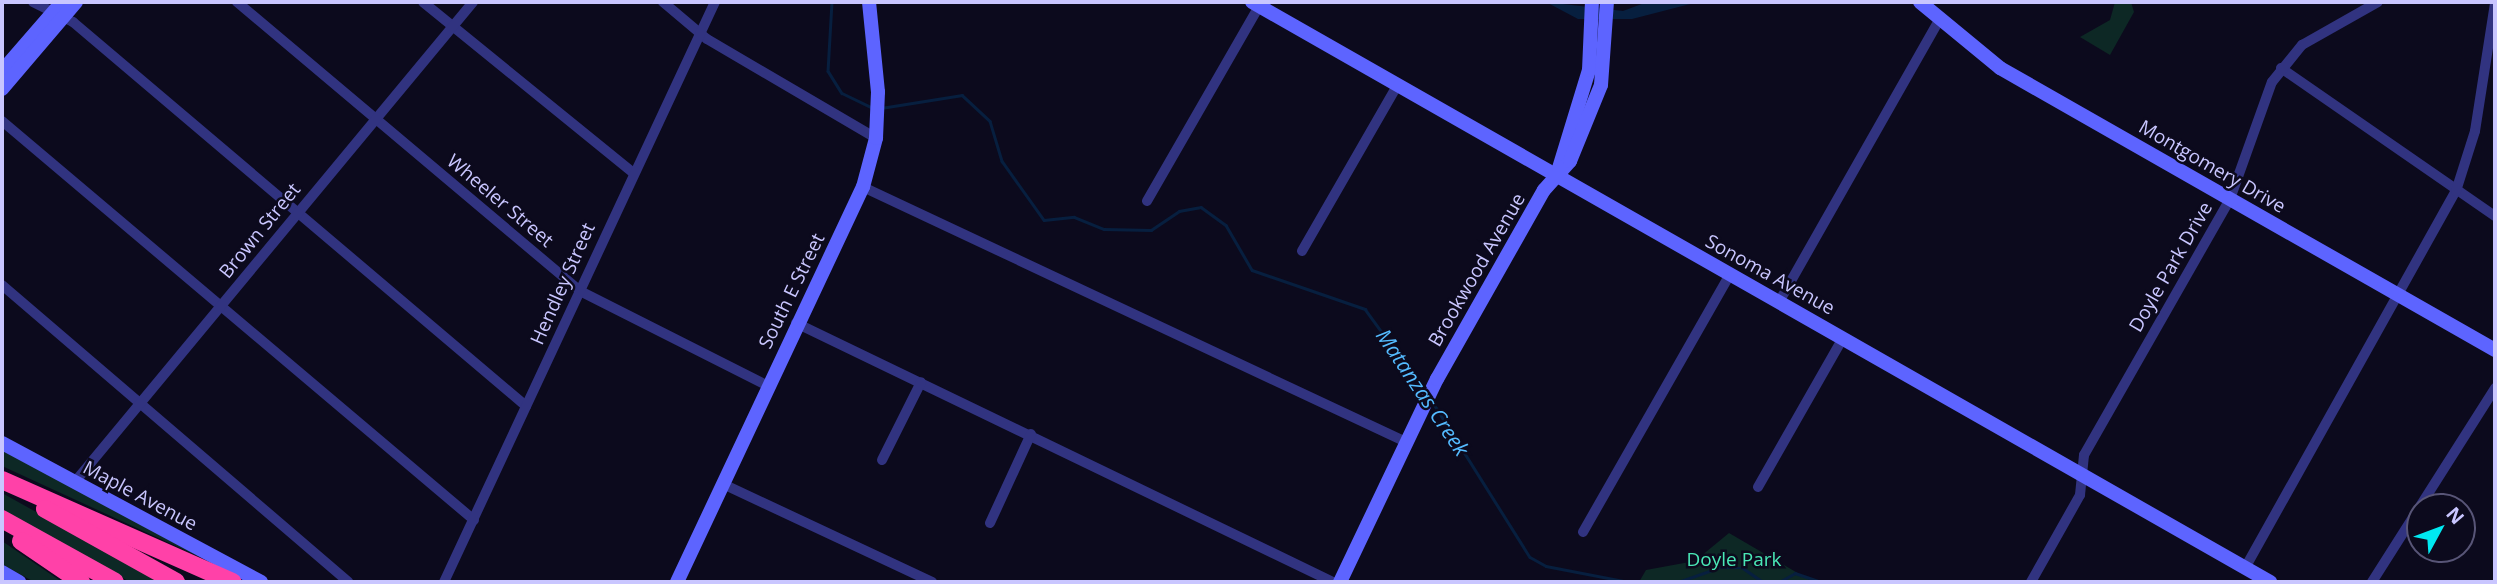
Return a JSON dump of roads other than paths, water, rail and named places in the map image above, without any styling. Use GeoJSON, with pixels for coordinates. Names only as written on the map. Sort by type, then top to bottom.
{"type":"FeatureCollection","features":[{"type":"Feature","properties":{"kind":"highway"},"geometry":{"type":"LineString","coordinates":[[2,483],[176,582]]}},
{"type":"Feature","properties":{"kind":"highway"},"geometry":{"type":"LineString","coordinates":[[2,483],[232,582]]}},
{"type":"Feature","properties":{"kind":"highway"},"geometry":{"type":"LineString","coordinates":[[2,519],[115,582]]}},
{"type":"Feature","properties":{"kind":"highway"},"geometry":{"type":"LineString","coordinates":[[2,527],[81,582]]}},
{"type":"Feature","properties":{"kind":"street"},"geometry":{"type":"LineString","coordinates":[[33,2],[59,10],[526,406]]}},
{"type":"Feature","properties":{"kind":"street"},"geometry":{"type":"LineString","coordinates":[[2,71],[59,10],[76,2]]}},
{"type":"Feature","properties":{"kind":"street","name":"Wheeler Street"},"geometry":{"type":"LineString","coordinates":[[237,2],[580,291],[768,386]]}},
{"type":"Feature","properties":{"kind":"street"},"geometry":{"type":"LineString","coordinates":[[423,2],[632,172]]}},
{"type":"Feature","properties":{"kind":"street","name":"Brown Street"},"geometry":{"type":"LineString","coordinates":[[74,483],[473,2]]}},
{"type":"Feature","properties":{"kind":"street"},"geometry":{"type":"LineString","coordinates":[[663,2],[700,33],[876,138]]}},
{"type":"Feature","properties":{"kind":"street","name":"Hendley Street"},"geometry":{"type":"LineString","coordinates":[[444,582],[580,291],[632,172],[715,2]]}},
{"type":"Feature","properties":{"kind":"street","name":"South E Street"},"geometry":{"type":"LineString","coordinates":[[677,582],[796,323],[863,187],[876,138],[878,92],[869,2]]}},
{"type":"Feature","properties":{"kind":"street","name":"Brookwood Avenue"},"geometry":{"type":"LineString","coordinates":[[1340,582],[1437,379],[1557,171],[1589,70],[1592,2]]}},
{"type":"Feature","properties":{"kind":"street","name":"Brookwood Avenue"},"geometry":{"type":"LineString","coordinates":[[1557,171],[1570,160],[1594,107],[1607,38],[1606,2]]}},
{"type":"Feature","properties":{"kind":"street","name":"Montgomery Drive"},"geometry":{"type":"LineString","coordinates":[[1920,2],[2000,68],[2399,298],[2495,350]]}},
{"type":"Feature","properties":{"kind":"street","name":"Doyle Park Drive"},"geometry":{"type":"LineString","coordinates":[[2031,582],[2080,495],[2084,455],[2230,200],[2281,68],[2302,45],[2378,2]]}},
{"type":"Feature","properties":{"kind":"street"},"geometry":{"type":"LineString","coordinates":[[1147,201],[1256,4]]}},
{"type":"Feature","properties":{"kind":"street","name":"Sonoma Avenue"},"geometry":{"type":"LineString","coordinates":[[1256,4],[1557,171],[1730,274],[2270,582]]}},
{"type":"Feature","properties":{"kind":"street"},"geometry":{"type":"LineString","coordinates":[[2245,568],[2399,298],[2456,191],[2491,67],[2495,4]]}},
{"type":"Feature","properties":{"kind":"street"},"geometry":{"type":"LineString","coordinates":[[2,89],[59,10]]}},
{"type":"Feature","properties":{"kind":"street"},"geometry":{"type":"LineString","coordinates":[[1779,302],[1939,20]]}},
{"type":"Feature","properties":{"kind":"street"},"geometry":{"type":"LineString","coordinates":[[2281,68],[2495,216]]}},
{"type":"Feature","properties":{"kind":"street"},"geometry":{"type":"LineString","coordinates":[[1302,251],[1398,84]]}},
{"type":"Feature","properties":{"kind":"street"},"geometry":{"type":"LineString","coordinates":[[2,121],[474,520]]}},
{"type":"Feature","properties":{"kind":"street"},"geometry":{"type":"LineString","coordinates":[[863,187],[1406,442]]}},
{"type":"Feature","properties":{"kind":"street"},"geometry":{"type":"LineString","coordinates":[[1583,532],[1730,274]]}},
{"type":"Feature","properties":{"kind":"street"},"geometry":{"type":"LineString","coordinates":[[2,285],[348,582]]}},
{"type":"Feature","properties":{"kind":"street"},"geometry":{"type":"LineString","coordinates":[[796,323],[1031,434],[1333,582]]}},
{"type":"Feature","properties":{"kind":"street"},"geometry":{"type":"LineString","coordinates":[[1758,487],[1843,338]]}},
{"type":"Feature","properties":{"kind":"street"},"geometry":{"type":"LineString","coordinates":[[883,460],[921,382]]}},
{"type":"Feature","properties":{"kind":"street"},"geometry":{"type":"LineString","coordinates":[[2372,582],[2495,388]]}},
{"type":"Feature","properties":{"kind":"street"},"geometry":{"type":"LineString","coordinates":[[990,523],[1031,434]]}},
{"type":"Feature","properties":{"kind":"street","name":"Maple Avenue"},"geometry":{"type":"LineString","coordinates":[[2,443],[261,582]]}},
{"type":"Feature","properties":{"kind":"street"},"geometry":{"type":"LineString","coordinates":[[723,484],[932,582]]}},
{"type":"Feature","properties":{"kind":"street"},"geometry":{"type":"LineString","coordinates":[[2,572],[19,582]]}},
{"type":"Feature","properties":{"kind":"water"},"geometry":{"type":"Polygon","coordinates":[[[1546,2],[1623,11],[1647,2],[1698,2],[1632,19],[1578,19],[1546,2]]]}},
{"type":"Feature","properties":{"kind":"waterway","name":"Matanzas Creek"},"geometry":{"type":"LineString","coordinates":[[832,2],[828,71],[842,93],[871,107]]}},
{"type":"Feature","properties":{"kind":"waterway","name":"Matanzas Creek"},"geometry":{"type":"LineString","coordinates":[[881,108],[962,95],[990,121],[1002,161],[1044,220],[1074,217],[1104,229],[1151,230],[1179,211],[1201,207],[1226,225],[1252,270],[1365,309],[1424,390]]}},
{"type":"Feature","properties":{"kind":"waterway","name":"Matanzas Creek"},"geometry":{"type":"LineString","coordinates":[[1432,401],[1530,557],[1546,566],[1629,582]]}},
{"type":"Feature","properties":{"kind":"waterway"},"geometry":{"type":"LineString","coordinates":[[1678,582],[1718,568],[1743,568],[1763,582]]}},
{"type":"Feature","properties":{"kind":"waterway"},"geometry":{"type":"LineString","coordinates":[[1779,582],[1795,573],[1821,582]]}},
{"type":"Feature","properties":{"kind":"waterway"},"geometry":{"type":"LineString","coordinates":[[1634,582],[1659,582]]}},
{"type":"Feature","properties":{"kind":"park label","name":"Doyle Park"},"geometry":{"type":"Point","coordinates":[1734,560]}}]}
